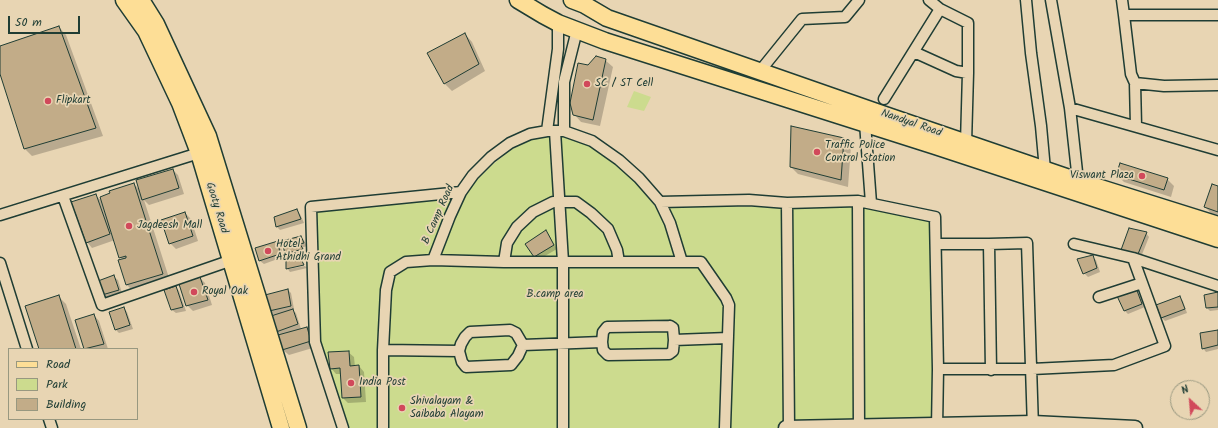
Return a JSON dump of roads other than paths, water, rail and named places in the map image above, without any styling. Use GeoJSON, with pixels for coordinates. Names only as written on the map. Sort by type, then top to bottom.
{"type":"FeatureCollection","features":[{"type":"Feature","properties":{"kind":"main road","name":"Gooty Road"},"geometry":{"type":"LineString","coordinates":[[124,0],[146,31],[180,103],[199,153],[281,428]]}},
{"type":"Feature","properties":{"kind":"main road","name":"Gooty Road"},"geometry":{"type":"LineString","coordinates":[[141,0],[156,24],[208,136],[298,428]]}},
{"type":"Feature","properties":{"kind":"main road","name":"Nandyal Road"},"geometry":{"type":"LineString","coordinates":[[518,0],[544,8],[558,23],[605,41],[865,123],[1218,239]]}},
{"type":"Feature","properties":{"kind":"main road","name":"Nandyal Road"},"geometry":{"type":"LineString","coordinates":[[583,2],[607,18],[1045,170],[1218,224]]}},
{"type":"Feature","properties":{"kind":"main road"},"geometry":{"type":"LineString","coordinates":[[605,41],[608,27],[607,18]]}},
{"type":"Feature","properties":{"kind":"street"},"geometry":{"type":"LineString","coordinates":[[760,71],[802,19],[845,17],[859,0]]}},
{"type":"Feature","properties":{"kind":"street"},"geometry":{"type":"LineString","coordinates":[[929,0],[940,9],[968,23],[966,143]]}},
{"type":"Feature","properties":{"kind":"street"},"geometry":{"type":"LineString","coordinates":[[1026,0],[1045,170]]}},
{"type":"Feature","properties":{"kind":"street"},"geometry":{"type":"LineString","coordinates":[[1051,0],[1070,108],[1078,181]]}},
{"type":"Feature","properties":{"kind":"street"},"geometry":{"type":"LineString","coordinates":[[1122,0],[1131,74],[1136,83],[1136,126]]}},
{"type":"Feature","properties":{"kind":"street"},"geometry":{"type":"LineString","coordinates":[[884,99],[940,9]]}},
{"type":"Feature","properties":{"kind":"street"},"geometry":{"type":"LineString","coordinates":[[1124,15],[1218,15]]}},
{"type":"Feature","properties":{"kind":"street"},"geometry":{"type":"LineString","coordinates":[[558,23],[555,131],[563,262],[563,428]]}},
{"type":"Feature","properties":{"kind":"street"},"geometry":{"type":"LineString","coordinates":[[555,131],[564,82],[577,30]]}},
{"type":"Feature","properties":{"kind":"street"},"geometry":{"type":"LineString","coordinates":[[914,52],[956,71],[968,73]]}},
{"type":"Feature","properties":{"kind":"street"},"geometry":{"type":"LineString","coordinates":[[1136,83],[1164,86],[1218,85]]}},
{"type":"Feature","properties":{"kind":"street"},"geometry":{"type":"LineString","coordinates":[[1070,108],[1218,150]]}},
{"type":"Feature","properties":{"kind":"street"},"geometry":{"type":"LineString","coordinates":[[865,123],[870,203]]}},
{"type":"Feature","properties":{"kind":"street"},"geometry":{"type":"LineString","coordinates":[[555,131],[592,141],[619,160],[639,178],[660,202],[670,223],[682,262]]}},
{"type":"Feature","properties":{"kind":"street","name":"B Camp Road"},"geometry":{"type":"LineString","coordinates":[[433,260],[461,192],[473,175],[491,157],[510,144],[530,134],[555,131]]}},
{"type":"Feature","properties":{"kind":"street"},"geometry":{"type":"LineString","coordinates":[[0,215],[199,153]]}},
{"type":"Feature","properties":{"kind":"street"},"geometry":{"type":"LineString","coordinates":[[343,428],[315,342],[311,207],[461,192]]}},
{"type":"Feature","properties":{"kind":"street"},"geometry":{"type":"LineString","coordinates":[[63,196],[102,305],[232,260]]}},
{"type":"Feature","properties":{"kind":"street"},"geometry":{"type":"LineString","coordinates":[[660,202],[749,200],[787,203],[858,201],[936,217],[938,369],[937,427]]}},
{"type":"Feature","properties":{"kind":"street"},"geometry":{"type":"LineString","coordinates":[[858,201],[859,427]]}},
{"type":"Feature","properties":{"kind":"street"},"geometry":{"type":"LineString","coordinates":[[504,262],[508,243],[517,226],[533,212],[553,202],[576,202],[591,213],[608,229],[617,250],[619,262]]}},
{"type":"Feature","properties":{"kind":"street"},"geometry":{"type":"LineString","coordinates":[[787,203],[787,428],[989,426],[1131,428]]}},
{"type":"Feature","properties":{"kind":"street"},"geometry":{"type":"LineString","coordinates":[[936,244],[1027,242],[1033,426]]}},
{"type":"Feature","properties":{"kind":"street"},"geometry":{"type":"LineString","coordinates":[[989,244],[991,370]]}},
{"type":"Feature","properties":{"kind":"street"},"geometry":{"type":"LineString","coordinates":[[1074,244],[1133,258],[1218,286]]}},
{"type":"Feature","properties":{"kind":"street"},"geometry":{"type":"LineString","coordinates":[[938,369],[1032,369],[1114,364],[1165,346],[1133,258]]}},
{"type":"Feature","properties":{"kind":"street"},"geometry":{"type":"LineString","coordinates":[[383,428],[383,350],[386,290],[390,272],[406,262],[433,260],[504,262],[701,262],[726,298],[729,305],[725,428]]}},
{"type":"Feature","properties":{"kind":"street"},"geometry":{"type":"LineString","coordinates":[[0,262],[27,348]]}},
{"type":"Feature","properties":{"kind":"street"},"geometry":{"type":"LineString","coordinates":[[1099,297],[1142,283]]}},
{"type":"Feature","properties":{"kind":"street"},"geometry":{"type":"LineString","coordinates":[[670,326],[673,328],[673,351],[669,354],[608,355],[603,350],[602,342],[603,332],[607,327],[670,326]]}},
{"type":"Feature","properties":{"kind":"street"},"geometry":{"type":"LineString","coordinates":[[510,330],[516,333],[523,345],[511,366],[466,367],[462,362],[459,351],[465,337],[470,332],[510,330]]}},
{"type":"Feature","properties":{"kind":"street"},"geometry":{"type":"LineString","coordinates":[[674,340],[728,338]]}},
{"type":"Feature","properties":{"kind":"street"},"geometry":{"type":"LineString","coordinates":[[523,345],[602,342]]}},
{"type":"Feature","properties":{"kind":"street"},"geometry":{"type":"LineString","coordinates":[[383,350],[459,351]]}},
{"type":"Feature","properties":{"kind":"place","name":"SC / ST Cell"},"geometry":{"type":"Point","coordinates":[587,84]}},
{"type":"Feature","properties":{"kind":"place","name":"Flipkart"},"geometry":{"type":"Point","coordinates":[48,101]}},
{"type":"Feature","properties":{"kind":"place","name":"Traffic Police Control Station"},"geometry":{"type":"Point","coordinates":[817,152]}},
{"type":"Feature","properties":{"kind":"place","name":"Viswant Plaza"},"geometry":{"type":"Point","coordinates":[1142,176]}},
{"type":"Feature","properties":{"kind":"place","name":"Jagdeesh Mall"},"geometry":{"type":"Point","coordinates":[129,226]}},
{"type":"Feature","properties":{"kind":"place","name":"Hotel Athidhi Grand"},"geometry":{"type":"Point","coordinates":[268,251]}},
{"type":"Feature","properties":{"kind":"place","name":"Royal Oak"},"geometry":{"type":"Point","coordinates":[194,292]}},
{"type":"Feature","properties":{"kind":"place","name":"India Post"},"geometry":{"type":"Point","coordinates":[351,383]}},
{"type":"Feature","properties":{"kind":"place","name":"Shivalayam & Saibaba Alayam"},"geometry":{"type":"Point","coordinates":[402,408]}},
{"type":"Feature","properties":{"kind":"park label","name":"B.camp area"},"geometry":{"type":"Point","coordinates":[555,295]}}]}
